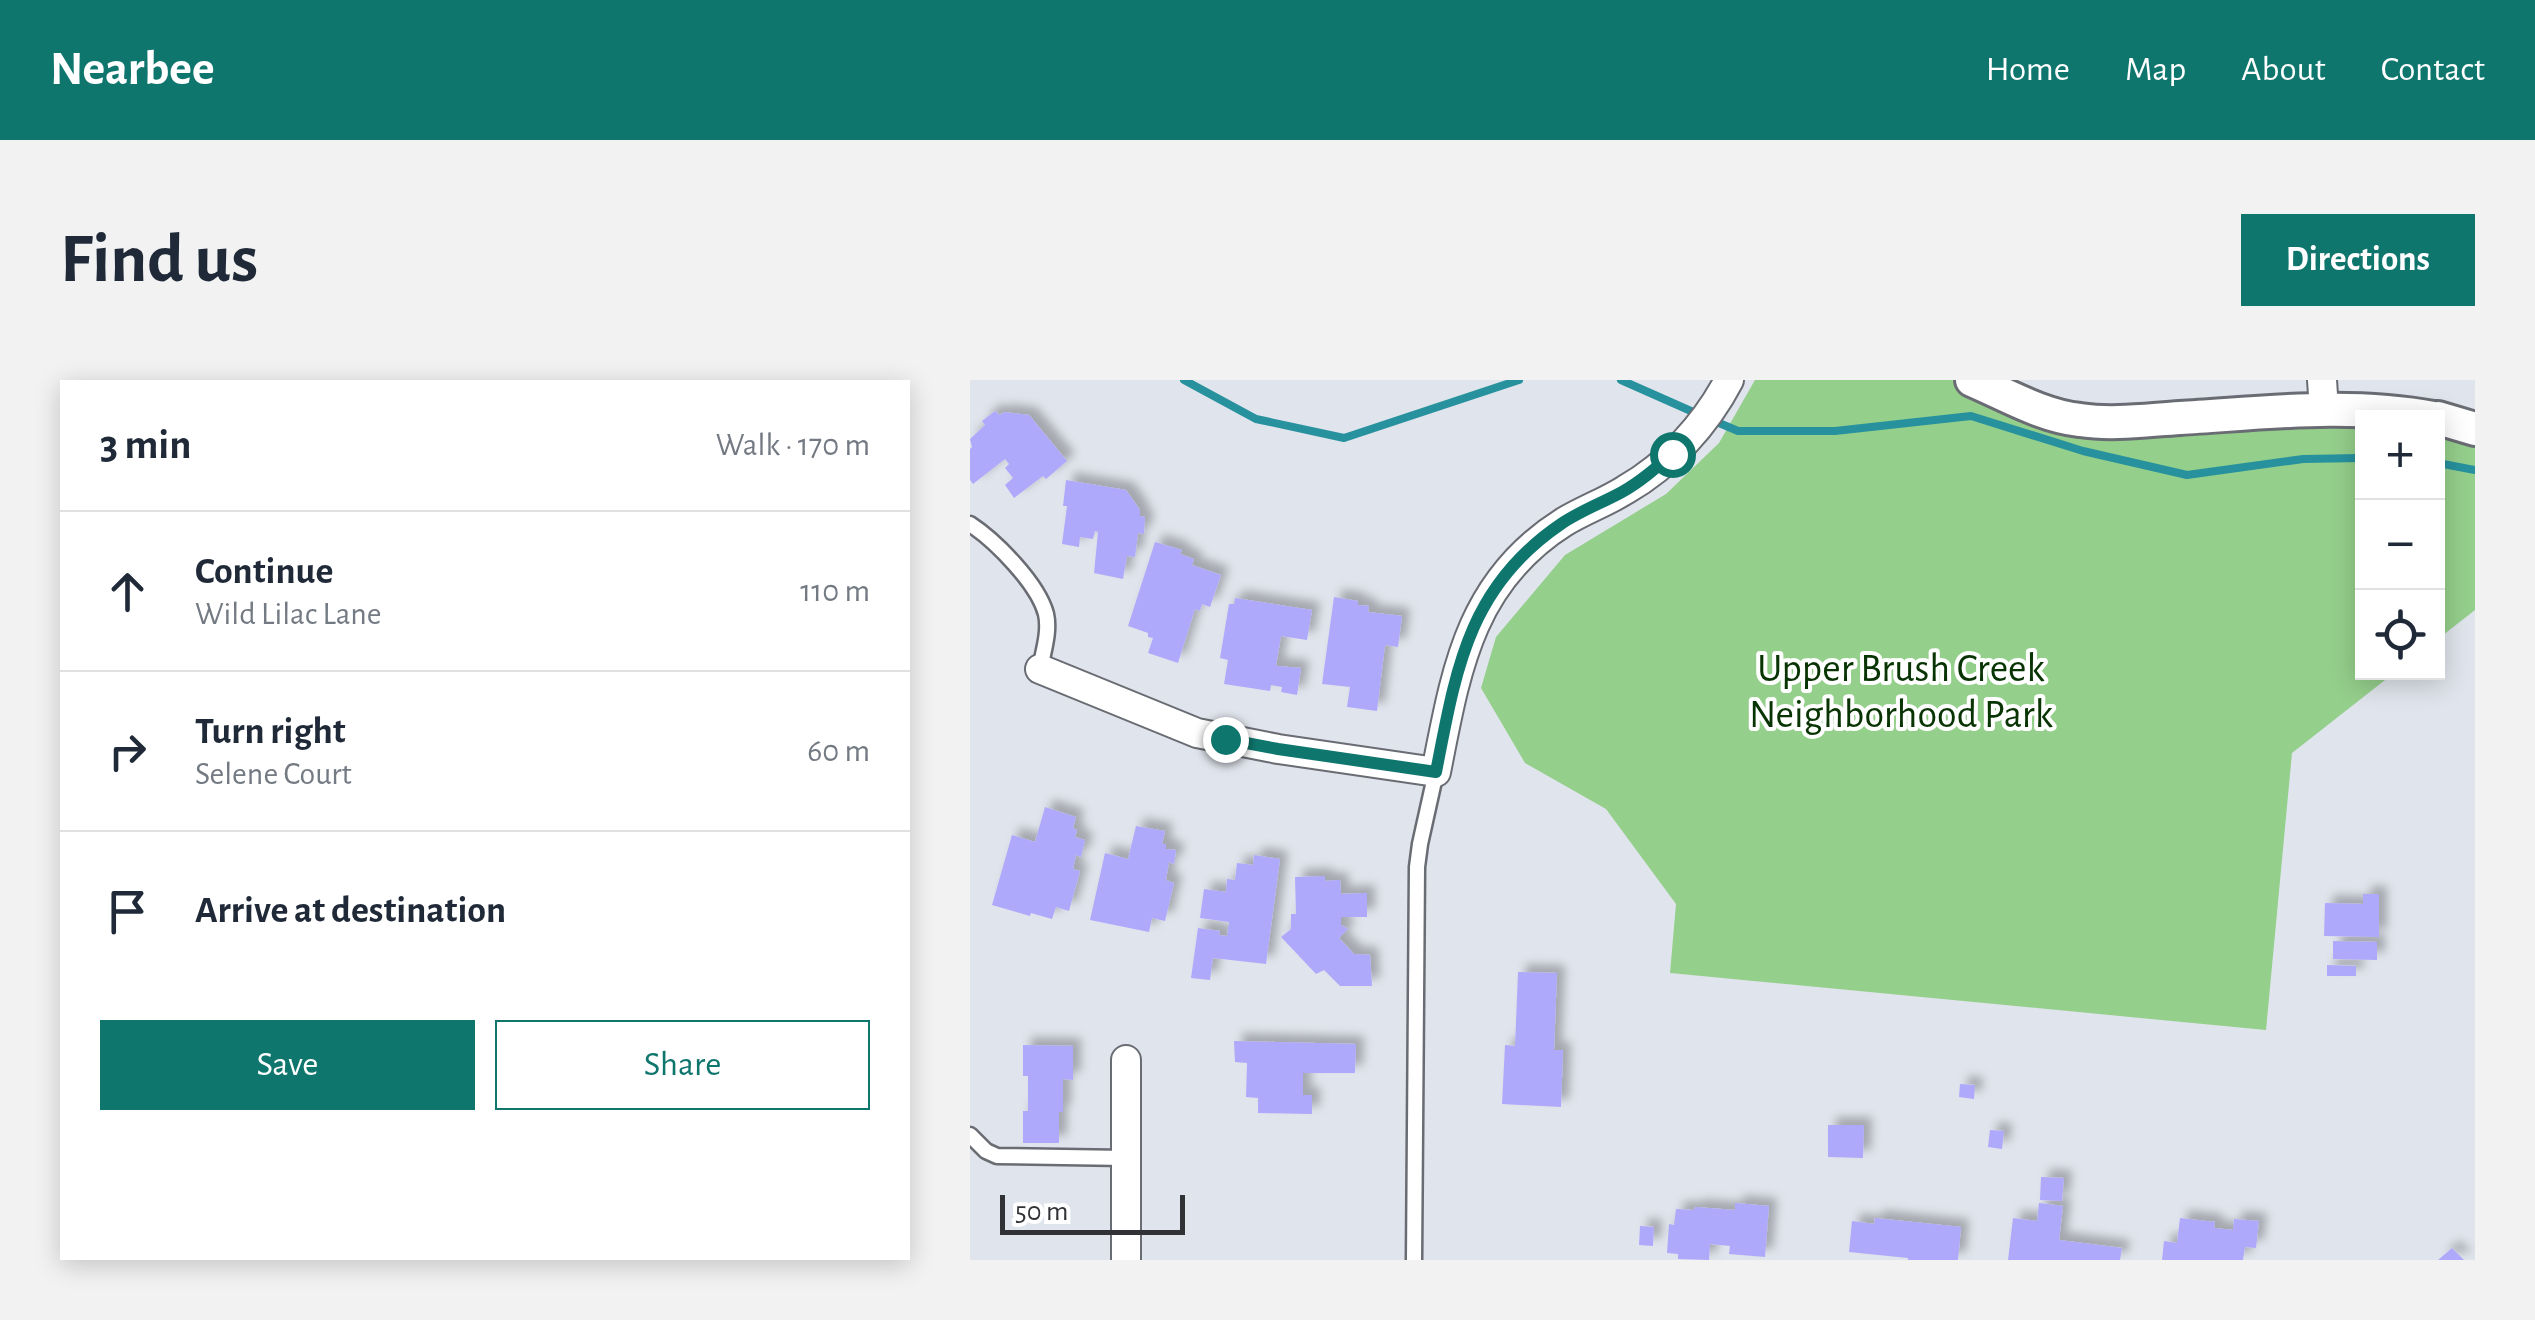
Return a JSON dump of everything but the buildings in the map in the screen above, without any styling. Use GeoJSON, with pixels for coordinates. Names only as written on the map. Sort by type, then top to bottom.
{"type":"FeatureCollection","features":[{"type":"Feature","properties":{"kind":"street"},"geometry":{"type":"LineString","coordinates":[[1040,670],[1197,733],[1436,772],[1457,670],[1472,628],[1491,594],[1547,534],[1638,482],[1691,435],[1714,407],[1729,380]]}},
{"type":"Feature","properties":{"kind":"street"},"geometry":{"type":"LineString","coordinates":[[1972,380],[2042,411],[2077,420],[2125,422],[2323,395],[2396,410]]}},
{"type":"Feature","properties":{"kind":"street"},"geometry":{"type":"LineString","coordinates":[[2445,421],[2475,429]]}},
{"type":"Feature","properties":{"kind":"street"},"geometry":{"type":"LineString","coordinates":[[1126,1060],[1126,1260]]}},
{"type":"Feature","properties":{"kind":"lane"},"geometry":{"type":"LineString","coordinates":[[970,524],[1014,564],[1043,607],[1047,630],[1040,670]]}},
{"type":"Feature","properties":{"kind":"lane"},"geometry":{"type":"LineString","coordinates":[[1414,1260],[1417,868],[1436,772]]}},
{"type":"Feature","properties":{"kind":"lane"},"geometry":{"type":"LineString","coordinates":[[970,1135],[997,1156],[1126,1158]]}},
{"type":"Feature","properties":{"kind":"green space","name":"Upper Brush Creek Neighborhood Park"},"geometry":{"type":"Polygon","coordinates":[[[1755,380],[1952,380],[2021,412],[2355,418],[2355,680],[2385,680],[2292,753],[2266,1030],[1670,973],[1676,904],[1606,809],[1525,763],[1481,688],[1496,637],[1565,555],[1666,494],[1719,443],[1755,380]]]}},
{"type":"Feature","properties":{"kind":"green space"},"geometry":{"type":"Polygon","coordinates":[[[2445,430],[2475,445],[2475,610],[2445,634],[2445,430]]]}},
{"type":"Feature","properties":{"kind":"waterway"},"geometry":{"type":"LineString","coordinates":[[1184,380],[1256,419],[1344,438],[1519,380]]}},
{"type":"Feature","properties":{"kind":"waterway"},"geometry":{"type":"LineString","coordinates":[[1621,380],[1700,415]]}},
{"type":"Feature","properties":{"kind":"waterway"},"geometry":{"type":"LineString","coordinates":[[1712,420],[1738,431],[1835,431],[1971,416],[2083,451],[2187,475],[2303,459],[2355,458]]}},
{"type":"Feature","properties":{"kind":"waterway"},"geometry":{"type":"LineString","coordinates":[[2445,464],[2475,470]]}},
{"type":"Feature","properties":{"kind":"route"},"geometry":{"type":"LineString","coordinates":[[1225,739],[1436,772],[1457,670],[1472,628],[1491,594],[1547,534],[1627,489],[1672,454]]}}]}
